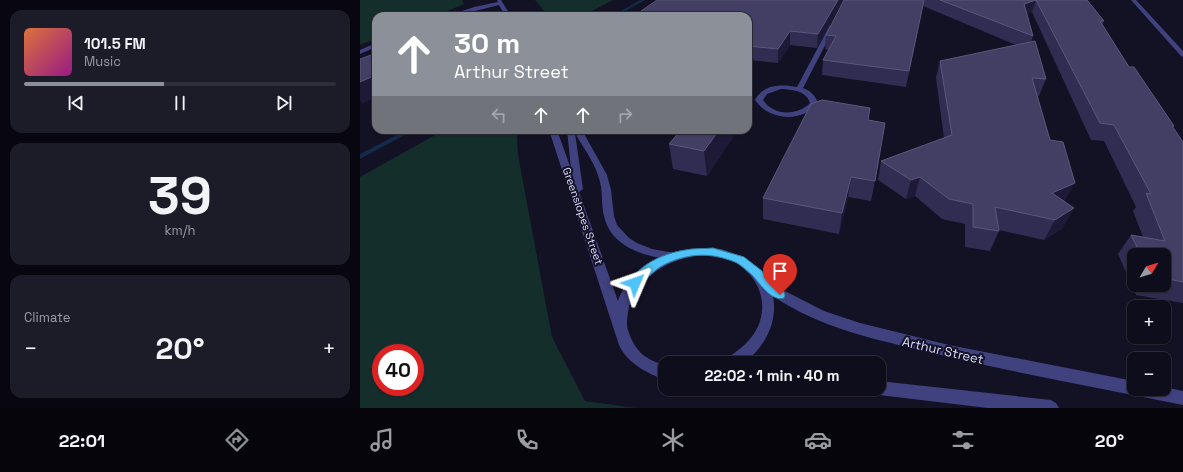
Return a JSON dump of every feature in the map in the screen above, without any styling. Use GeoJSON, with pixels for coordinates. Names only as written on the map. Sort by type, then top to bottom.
{"type":"FeatureCollection","features":[{"type":"Feature","properties":{"kind":"street"},"geometry":{"type":"LineString","coordinates":[[1133,0],[1183,55]]}},
{"type":"Feature","properties":{"kind":"street"},"geometry":{"type":"LineString","coordinates":[[463,12],[500,2],[506,12]]}},
{"type":"Feature","properties":{"kind":"street"},"geometry":{"type":"LineString","coordinates":[[799,89],[835,21]]}},
{"type":"Feature","properties":{"kind":"street"},"geometry":{"type":"LineString","coordinates":[[360,52],[372,47]]}},
{"type":"Feature","properties":{"kind":"street"},"geometry":{"type":"LineString","coordinates":[[772,89],[799,89],[811,95],[814,103],[812,107],[800,113],[791,114],[772,112],[760,105],[760,96],[772,89]]}},
{"type":"Feature","properties":{"kind":"street","name":"Greenslopes Street"},"geometry":{"type":"LineString","coordinates":[[554,134],[626,345],[640,362],[658,370]]}},
{"type":"Feature","properties":{"kind":"street"},"geometry":{"type":"LineString","coordinates":[[572,134],[581,209]]}},
{"type":"Feature","properties":{"kind":"street"},"geometry":{"type":"LineString","coordinates":[[580,134],[605,181],[609,215],[617,232],[627,242],[641,250],[656,255],[674,256],[698,252],[713,252],[727,255],[740,260],[758,274],[763,282],[769,300],[767,320],[758,341],[742,356]]}},
{"type":"Feature","properties":{"kind":"street"},"geometry":{"type":"LineString","coordinates":[[620,325],[621,307],[628,290],[641,276],[656,264],[674,256]]}},
{"type":"Feature","properties":{"kind":"street","name":"Arthur Street"},"geometry":{"type":"LineString","coordinates":[[763,282],[780,295],[808,310],[858,329],[964,355],[1127,387]]}},
{"type":"Feature","properties":{"kind":"street"},"geometry":{"type":"LineString","coordinates":[[886,389],[1051,408]]}},
{"type":"Feature","properties":{"kind":"street"},"geometry":{"type":"LineString","coordinates":[[1171,396],[1183,398]]}},
{"type":"Feature","properties":{"kind":"green space"},"geometry":{"type":"Polygon","coordinates":[[[360,0],[462,0],[464,4],[445,12],[372,12],[372,40],[360,45],[360,0]]]}},
{"type":"Feature","properties":{"kind":"green space"},"geometry":{"type":"Polygon","coordinates":[[[535,0],[613,0],[590,12],[545,12],[535,0]]]}},
{"type":"Feature","properties":{"kind":"green space"},"geometry":{"type":"Polygon","coordinates":[[[437,134],[517,135],[518,155],[552,337],[585,401],[636,408],[360,408],[360,177],[437,134]]]}},
{"type":"Feature","properties":{"kind":"building"},"geometry":{"type":"Polygon","coordinates":[[[657,0],[838,0],[818,34],[790,31],[778,49],[752,46],[752,12],[640,12],[657,0]]]}},
{"type":"Feature","properties":{"kind":"building"},"geometry":{"type":"Polygon","coordinates":[[[844,0],[924,0],[909,71],[823,60],[836,36],[826,35],[844,0]]]}},
{"type":"Feature","properties":{"kind":"building"},"geometry":{"type":"Polygon","coordinates":[[[940,0],[1036,0],[1024,4],[1033,36],[940,0]]]}},
{"type":"Feature","properties":{"kind":"building"},"geometry":{"type":"Polygon","coordinates":[[[1036,0],[1087,0],[1104,21],[1100,21],[1129,67],[1134,67],[1174,126],[1172,126],[1183,142],[1183,282],[1171,279],[1171,248],[1138,248],[1131,235],[1165,241],[1146,193],[1151,194],[1114,125],[1100,123],[1036,0]]]}},
{"type":"Feature","properties":{"kind":"building"},"geometry":{"type":"Polygon","coordinates":[[[1035,41],[1046,79],[1032,78],[1050,140],[1063,142],[1075,183],[1052,193],[1074,208],[1055,220],[995,207],[999,231],[973,227],[973,204],[949,199],[920,177],[911,180],[881,161],[952,135],[940,61],[1035,41]]]}},
{"type":"Feature","properties":{"kind":"building"},"geometry":{"type":"Polygon","coordinates":[[[372,55],[372,77],[360,82],[360,59],[372,55]]]}},
{"type":"Feature","properties":{"kind":"building"},"geometry":{"type":"Polygon","coordinates":[[[822,100],[870,108],[868,120],[885,123],[875,181],[851,177],[842,213],[763,198],[811,104],[822,100]]]}},
{"type":"Feature","properties":{"kind":"building"},"geometry":{"type":"Polygon","coordinates":[[[678,134],[716,134],[704,151],[669,144],[678,134]]]}},
{"type":"Feature","properties":{"kind":"waterway"},"geometry":{"type":"LineString","coordinates":[[621,12],[643,0]]}},
{"type":"Feature","properties":{"kind":"waterway"},"geometry":{"type":"LineString","coordinates":[[360,157],[403,134]]}},
{"type":"Feature","properties":{"kind":"route"},"geometry":{"type":"LineString","coordinates":[[635,283],[656,264],[674,256],[686,253],[713,252],[740,260],[758,274],[763,282],[780,295]]}}]}
